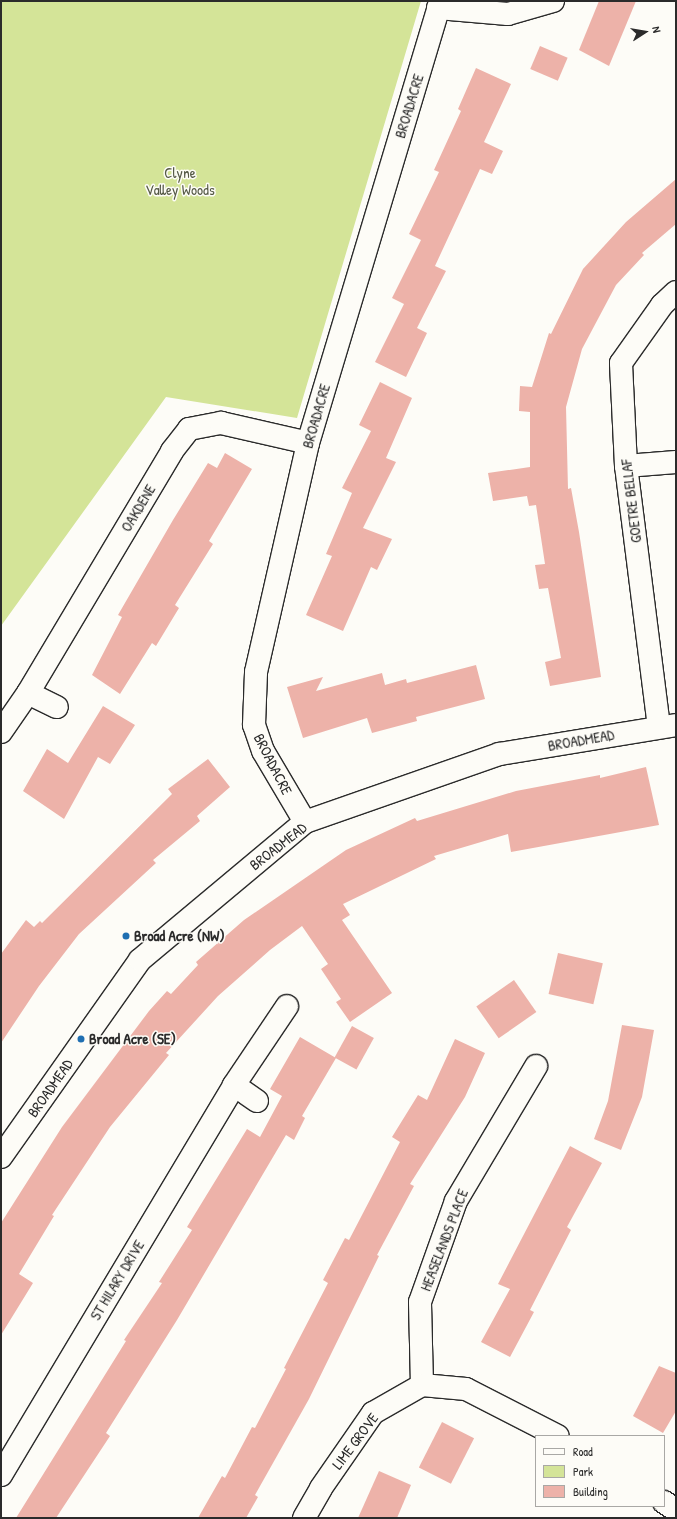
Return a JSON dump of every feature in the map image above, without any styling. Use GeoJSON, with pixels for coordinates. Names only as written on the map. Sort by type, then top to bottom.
{"type":"FeatureCollection","features":[{"type":"Feature","properties":{"kind":"street","name":"BROADACRE"},"geometry":{"type":"LineString","coordinates":[[305,822],[263,751],[254,725],[256,672],[308,443],[440,4],[508,14],[553,1]]}},
{"type":"Feature","properties":{"kind":"street","name":"GOETRE BELLAF"},"geometry":{"type":"LineString","coordinates":[[668,726],[626,466],[621,363],[662,305],[676,292]]}},
{"type":"Feature","properties":{"kind":"street","name":"OAKDENE"},"geometry":{"type":"LineString","coordinates":[[1,732],[28,693],[172,450],[189,429],[221,423],[308,443]]}},
{"type":"Feature","properties":{"kind":"street"},"geometry":{"type":"LineString","coordinates":[[626,466],[662,465],[676,462]]}},
{"type":"Feature","properties":{"kind":"street"},"geometry":{"type":"LineString","coordinates":[[28,693],[57,707]]}},
{"type":"Feature","properties":{"kind":"street","name":"BROADMEAD"},"geometry":{"type":"LineString","coordinates":[[1,1157],[140,960],[305,822],[499,754],[668,726]]}},
{"type":"Feature","properties":{"kind":"street","name":"ST HILARY DRIVE"},"geometry":{"type":"LineString","coordinates":[[1,1475],[234,1086],[287,1006]]}},
{"type":"Feature","properties":{"kind":"street","name":"HEASELANDS PLACE"},"geometry":{"type":"LineString","coordinates":[[422,1385],[420,1302],[456,1201],[536,1066]]}},
{"type":"Feature","properties":{"kind":"street"},"geometry":{"type":"LineString","coordinates":[[234,1086],[257,1101]]}},
{"type":"Feature","properties":{"kind":"street"},"geometry":{"type":"LineString","coordinates":[[422,1385],[466,1389],[556,1435]]}},
{"type":"Feature","properties":{"kind":"street","name":"LIME GROVE"},"geometry":{"type":"LineString","coordinates":[[304,1518],[321,1488],[373,1413],[422,1385]]}},
{"type":"Feature","properties":{"kind":"street"},"geometry":{"type":"LineString","coordinates":[[665,1503],[676,1510]]}},
{"type":"Feature","properties":{"kind":"street"},"geometry":{"type":"LineString","coordinates":[[674,1518],[676,1513]]}},
{"type":"Feature","properties":{"kind":"green space","name":"Clyne Valley Woods"},"geometry":{"type":"Polygon","coordinates":[[[1,1],[421,1],[297,418],[166,397],[1,626],[1,1]]]}},
{"type":"Feature","properties":{"kind":"building"},"geometry":{"type":"Polygon","coordinates":[[[599,1],[636,1],[609,66],[579,50],[599,1]]]}},
{"type":"Feature","properties":{"kind":"building"},"geometry":{"type":"Polygon","coordinates":[[[540,46],[568,58],[558,81],[530,69],[540,46]]]}},
{"type":"Feature","properties":{"kind":"building"},"geometry":{"type":"Polygon","coordinates":[[[476,68],[511,84],[484,142],[503,151],[492,174],[480,169],[435,266],[446,271],[417,328],[427,333],[406,377],[375,362],[404,304],[392,298],[421,240],[409,234],[439,172],[434,170],[461,111],[458,109],[476,68]]]}},
{"type":"Feature","properties":{"kind":"building"},"geometry":{"type":"Polygon","coordinates":[[[676,179],[676,224],[642,253],[644,255],[616,285],[582,349],[566,407],[568,489],[571,488],[579,532],[601,677],[550,686],[545,662],[561,658],[548,588],[539,589],[535,565],[545,564],[536,505],[529,506],[527,496],[493,501],[488,473],[530,467],[530,412],[519,411],[520,386],[532,387],[549,333],[551,334],[583,269],[626,222],[676,179]]]}},
{"type":"Feature","properties":{"kind":"building"},"geometry":{"type":"Polygon","coordinates":[[[380,382],[412,398],[386,458],[396,462],[363,528],[392,539],[377,570],[371,567],[343,631],[306,615],[332,556],[326,554],[352,493],[342,488],[371,431],[359,425],[380,382]]]}},
{"type":"Feature","properties":{"kind":"building"},"geometry":{"type":"Polygon","coordinates":[[[225,453],[252,469],[209,541],[213,544],[175,605],[179,608],[156,646],[152,643],[120,694],[92,675],[122,617],[118,615],[208,463],[217,468],[225,453]]]}},
{"type":"Feature","properties":{"kind":"building"},"geometry":{"type":"Polygon","coordinates":[[[476,665],[485,699],[416,717],[417,721],[372,733],[367,718],[303,738],[287,687],[323,677],[316,691],[382,673],[385,685],[406,679],[407,683],[476,665]]]}},
{"type":"Feature","properties":{"kind":"building"},"geometry":{"type":"Polygon","coordinates":[[[103,706],[135,725],[110,764],[98,757],[64,819],[23,791],[47,749],[68,763],[103,706]]]}},
{"type":"Feature","properties":{"kind":"building"},"geometry":{"type":"Polygon","coordinates":[[[208,759],[230,787],[197,816],[200,821],[153,860],[156,863],[79,934],[39,986],[1,1043],[1,954],[26,920],[34,927],[40,921],[42,923],[172,794],[168,789],[208,759]]]}},
{"type":"Feature","properties":{"kind":"building"},"geometry":{"type":"Polygon","coordinates":[[[646,767],[659,825],[511,852],[508,834],[434,856],[436,859],[343,904],[350,915],[342,920],[392,993],[350,1022],[336,1002],[341,999],[321,969],[328,964],[302,926],[270,950],[218,996],[166,1053],[169,1055],[110,1127],[52,1215],[54,1216],[19,1274],[33,1283],[1,1335],[1,1223],[62,1127],[149,1011],[167,991],[171,994],[198,965],[196,962],[244,920],[346,850],[415,818],[417,821],[516,791],[600,775],[600,778],[646,767]]]}},
{"type":"Feature","properties":{"kind":"building"},"geometry":{"type":"Polygon","coordinates":[[[558,953],[603,963],[593,1004],[549,994],[558,953]]]}},
{"type":"Feature","properties":{"kind":"building"},"geometry":{"type":"Polygon","coordinates":[[[514,980],[536,1012],[499,1038],[476,1006],[514,980]]]}},
{"type":"Feature","properties":{"kind":"building"},"geometry":{"type":"Polygon","coordinates":[[[622,1025],[654,1030],[642,1097],[621,1150],[594,1139],[608,1101],[622,1025]]]}},
{"type":"Feature","properties":{"kind":"building"},"geometry":{"type":"Polygon","coordinates":[[[352,1026],[374,1038],[356,1070],[335,1057],[352,1026]]]}},
{"type":"Feature","properties":{"kind":"building"},"geometry":{"type":"Polygon","coordinates":[[[300,1037],[336,1058],[302,1116],[305,1118],[294,1140],[286,1135],[177,1320],[106,1433],[110,1436],[56,1518],[16,1518],[126,1341],[124,1340],[162,1283],[159,1282],[192,1230],[187,1227],[247,1129],[260,1137],[282,1096],[270,1089],[300,1037]]]}},
{"type":"Feature","properties":{"kind":"building"},"geometry":{"type":"Polygon","coordinates":[[[455,1039],[485,1053],[465,1097],[410,1184],[414,1186],[377,1255],[379,1256],[309,1399],[255,1495],[258,1497],[246,1518],[198,1518],[222,1476],[225,1478],[252,1427],[255,1428],[286,1369],[284,1368],[328,1283],[323,1280],[345,1238],[349,1240],[400,1142],[392,1137],[418,1095],[427,1100],[455,1039]]]}},
{"type":"Feature","properties":{"kind":"building"},"geometry":{"type":"Polygon","coordinates":[[[570,1146],[602,1163],[567,1227],[571,1230],[530,1310],[534,1312],[510,1357],[481,1342],[510,1289],[498,1284],[570,1146]]]}},
{"type":"Feature","properties":{"kind":"building"},"geometry":{"type":"Polygon","coordinates":[[[659,1366],[676,1373],[676,1411],[663,1433],[633,1416],[659,1366]]]}},
{"type":"Feature","properties":{"kind":"building"},"geometry":{"type":"Polygon","coordinates":[[[442,1422],[474,1438],[451,1484],[419,1467],[442,1422]]]}},
{"type":"Feature","properties":{"kind":"building"},"geometry":{"type":"Polygon","coordinates":[[[379,1471],[411,1485],[397,1518],[358,1518],[379,1471]]]}},
{"type":"Feature","properties":{"kind":"place","name":"Broad Acre (NW)"},"geometry":{"type":"Point","coordinates":[126,936]}},
{"type":"Feature","properties":{"kind":"place","name":"Broad Acre (SE)"},"geometry":{"type":"Point","coordinates":[81,1039]}}]}
